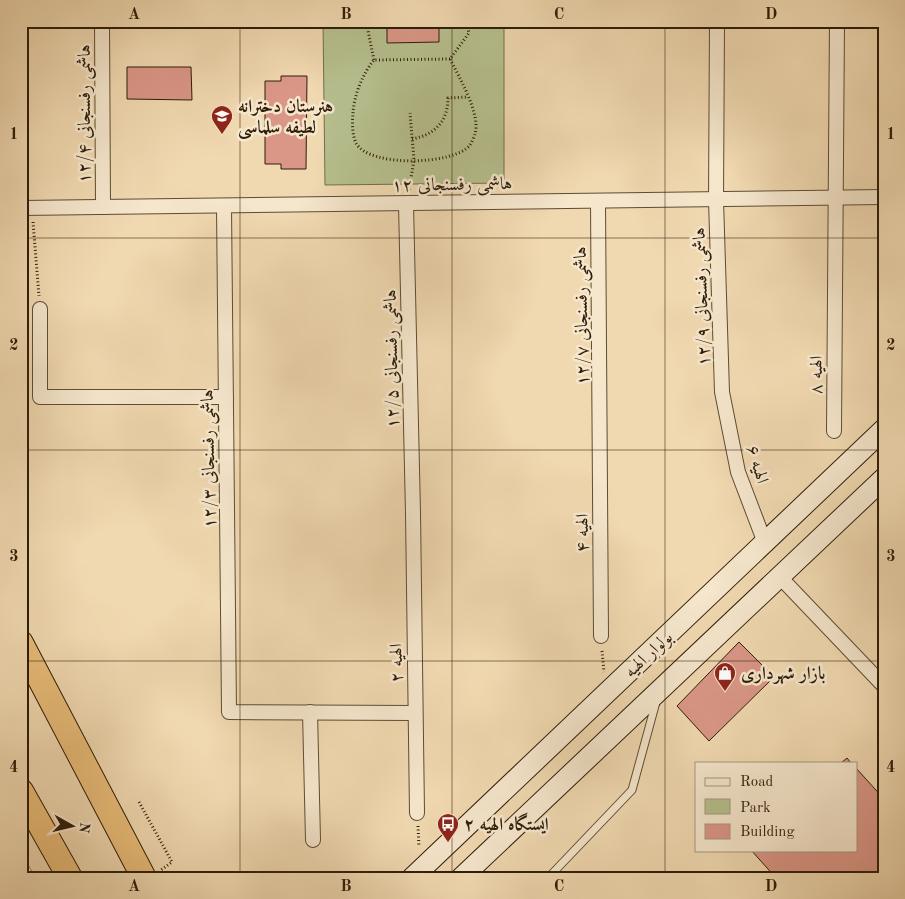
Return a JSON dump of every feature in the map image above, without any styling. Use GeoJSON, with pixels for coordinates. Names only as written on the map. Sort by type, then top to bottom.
{"type":"FeatureCollection","features":[{"type":"Feature","properties":{"kind":"highway"},"geometry":{"type":"LineString","coordinates":[[21,643],[144,878]]}},
{"type":"Feature","properties":{"kind":"highway"},"geometry":{"type":"LineString","coordinates":[[21,791],[70,878]]}},
{"type":"Feature","properties":{"kind":"main road","name":"بولوار الهیه"},"geometry":{"type":"LineString","coordinates":[[417,874],[884,429]]}},
{"type":"Feature","properties":{"kind":"main road","name":"بولوار الهیه"},"geometry":{"type":"LineString","coordinates":[[461,878],[884,478]]}},
{"type":"Feature","properties":{"kind":"street","name":"هاشمی رفسنجانی ۱۲/۴"},"geometry":{"type":"LineString","coordinates":[[102,21],[103,207]]}},
{"type":"Feature","properties":{"kind":"street","name":"هاشمی رفسنجانی ۱۲/۹"},"geometry":{"type":"LineString","coordinates":[[717,21],[716,200],[722,392]]}},
{"type":"Feature","properties":{"kind":"street","name":"الهیه ۸"},"geometry":{"type":"LineString","coordinates":[[834,431],[837,21]]}},
{"type":"Feature","properties":{"kind":"street","name":"هاشمی رفسنجانی ۱۲"},"geometry":{"type":"LineString","coordinates":[[27,207],[598,202],[884,197]]}},
{"type":"Feature","properties":{"kind":"street","name":"هاشمی رفسنجانی ۱۲/۷"},"geometry":{"type":"LineString","coordinates":[[598,202],[601,430]]}},
{"type":"Feature","properties":{"kind":"street","name":"هاشمی رفسنجانی ۱۲/۵"},"geometry":{"type":"LineString","coordinates":[[406,204],[413,513]]}},
{"type":"Feature","properties":{"kind":"street","name":"هاشمی رفسنجانی ۱۲/۳"},"geometry":{"type":"LineString","coordinates":[[224,206],[230,712],[310,712]]}},
{"type":"Feature","properties":{"kind":"street"},"geometry":{"type":"LineString","coordinates":[[40,309],[40,397],[226,397]]}},
{"type":"Feature","properties":{"kind":"street","name":"الهیه ۶"},"geometry":{"type":"LineString","coordinates":[[722,392],[738,472],[766,543]]}},
{"type":"Feature","properties":{"kind":"street","name":"الهیه ۴"},"geometry":{"type":"LineString","coordinates":[[601,430],[601,636]]}},
{"type":"Feature","properties":{"kind":"street","name":"الهیه ۲"},"geometry":{"type":"LineString","coordinates":[[413,513],[416,813]]}},
{"type":"Feature","properties":{"kind":"street"},"geometry":{"type":"LineString","coordinates":[[779,576],[884,686]]}},
{"type":"Feature","properties":{"kind":"street"},"geometry":{"type":"LineString","coordinates":[[313,840],[310,712],[415,713]]}},
{"type":"Feature","properties":{"kind":"street"},"geometry":{"type":"LineString","coordinates":[[25,878],[26,865]]}},
{"type":"Feature","properties":{"kind":"lane"},"geometry":{"type":"LineString","coordinates":[[548,878],[632,790],[659,692]]}},
{"type":"Feature","properties":{"kind":"path"},"geometry":{"type":"LineString","coordinates":[[366,21],[374,60]]}},
{"type":"Feature","properties":{"kind":"path"},"geometry":{"type":"LineString","coordinates":[[450,59],[469,33],[466,21]]}},
{"type":"Feature","properties":{"kind":"path"},"geometry":{"type":"LineString","coordinates":[[374,60],[450,59]]}},
{"type":"Feature","properties":{"kind":"path"},"geometry":{"type":"LineString","coordinates":[[374,60],[366,70],[353,105],[352,125],[357,144],[369,155],[387,160],[414,160],[434,159],[454,154],[470,146],[476,133],[475,116],[450,59]]}},
{"type":"Feature","properties":{"kind":"path"},"geometry":{"type":"LineString","coordinates":[[412,140],[422,138],[438,128],[447,113],[448,98],[468,97]]}},
{"type":"Feature","properties":{"kind":"path"},"geometry":{"type":"LineString","coordinates":[[406,204],[414,160],[410,113]]}},
{"type":"Feature","properties":{"kind":"path"},"geometry":{"type":"LineString","coordinates":[[27,207],[40,309]]}},
{"type":"Feature","properties":{"kind":"path"},"geometry":{"type":"LineString","coordinates":[[601,636],[605,695]]}},
{"type":"Feature","properties":{"kind":"path"},"geometry":{"type":"LineString","coordinates":[[138,802],[172,862]]}},
{"type":"Feature","properties":{"kind":"path"},"geometry":{"type":"LineString","coordinates":[[416,813],[417,874]]}},
{"type":"Feature","properties":{"kind":"path"},"geometry":{"type":"LineString","coordinates":[[21,842],[26,865]]}},
{"type":"Feature","properties":{"kind":"green space"},"geometry":{"type":"Polygon","coordinates":[[[323,21],[504,21],[504,183],[325,185],[323,21]]]}},
{"type":"Feature","properties":{"kind":"building"},"geometry":{"type":"Polygon","coordinates":[[[387,21],[439,21],[439,42],[387,43],[387,21]]]}},
{"type":"Feature","properties":{"kind":"building"},"geometry":{"type":"Polygon","coordinates":[[[127,67],[191,67],[192,100],[127,99],[127,67]]]}},
{"type":"Feature","properties":{"kind":"building"},"geometry":{"type":"Polygon","coordinates":[[[281,76],[307,76],[306,169],[281,169],[281,164],[265,164],[265,81],[281,81],[281,76]]]}},
{"type":"Feature","properties":{"kind":"building","name":"بازار شهرداری"},"geometry":{"type":"Polygon","coordinates":[[[739,642],[774,677],[709,741],[677,706],[739,642]]]}},
{"type":"Feature","properties":{"kind":"building"},"geometry":{"type":"Polygon","coordinates":[[[847,758],[850,762],[842,762],[847,758]]]}},
{"type":"Feature","properties":{"kind":"building"},"geometry":{"type":"Polygon","coordinates":[[[858,770],[884,799],[884,868],[873,878],[776,878],[753,852],[858,852],[858,770]]]}},
{"type":"Feature","properties":{"kind":"place","name":"هنرستان دخترانه لطیفه سلماسی"},"geometry":{"type":"Point","coordinates":[222,135]}},
{"type":"Feature","properties":{"kind":"place","name":"بازار شهرداری"},"geometry":{"type":"Point","coordinates":[725,692]}},
{"type":"Feature","properties":{"kind":"place","name":"ایستگاه الهیه ۲"},"geometry":{"type":"Point","coordinates":[448,843]}}]}
